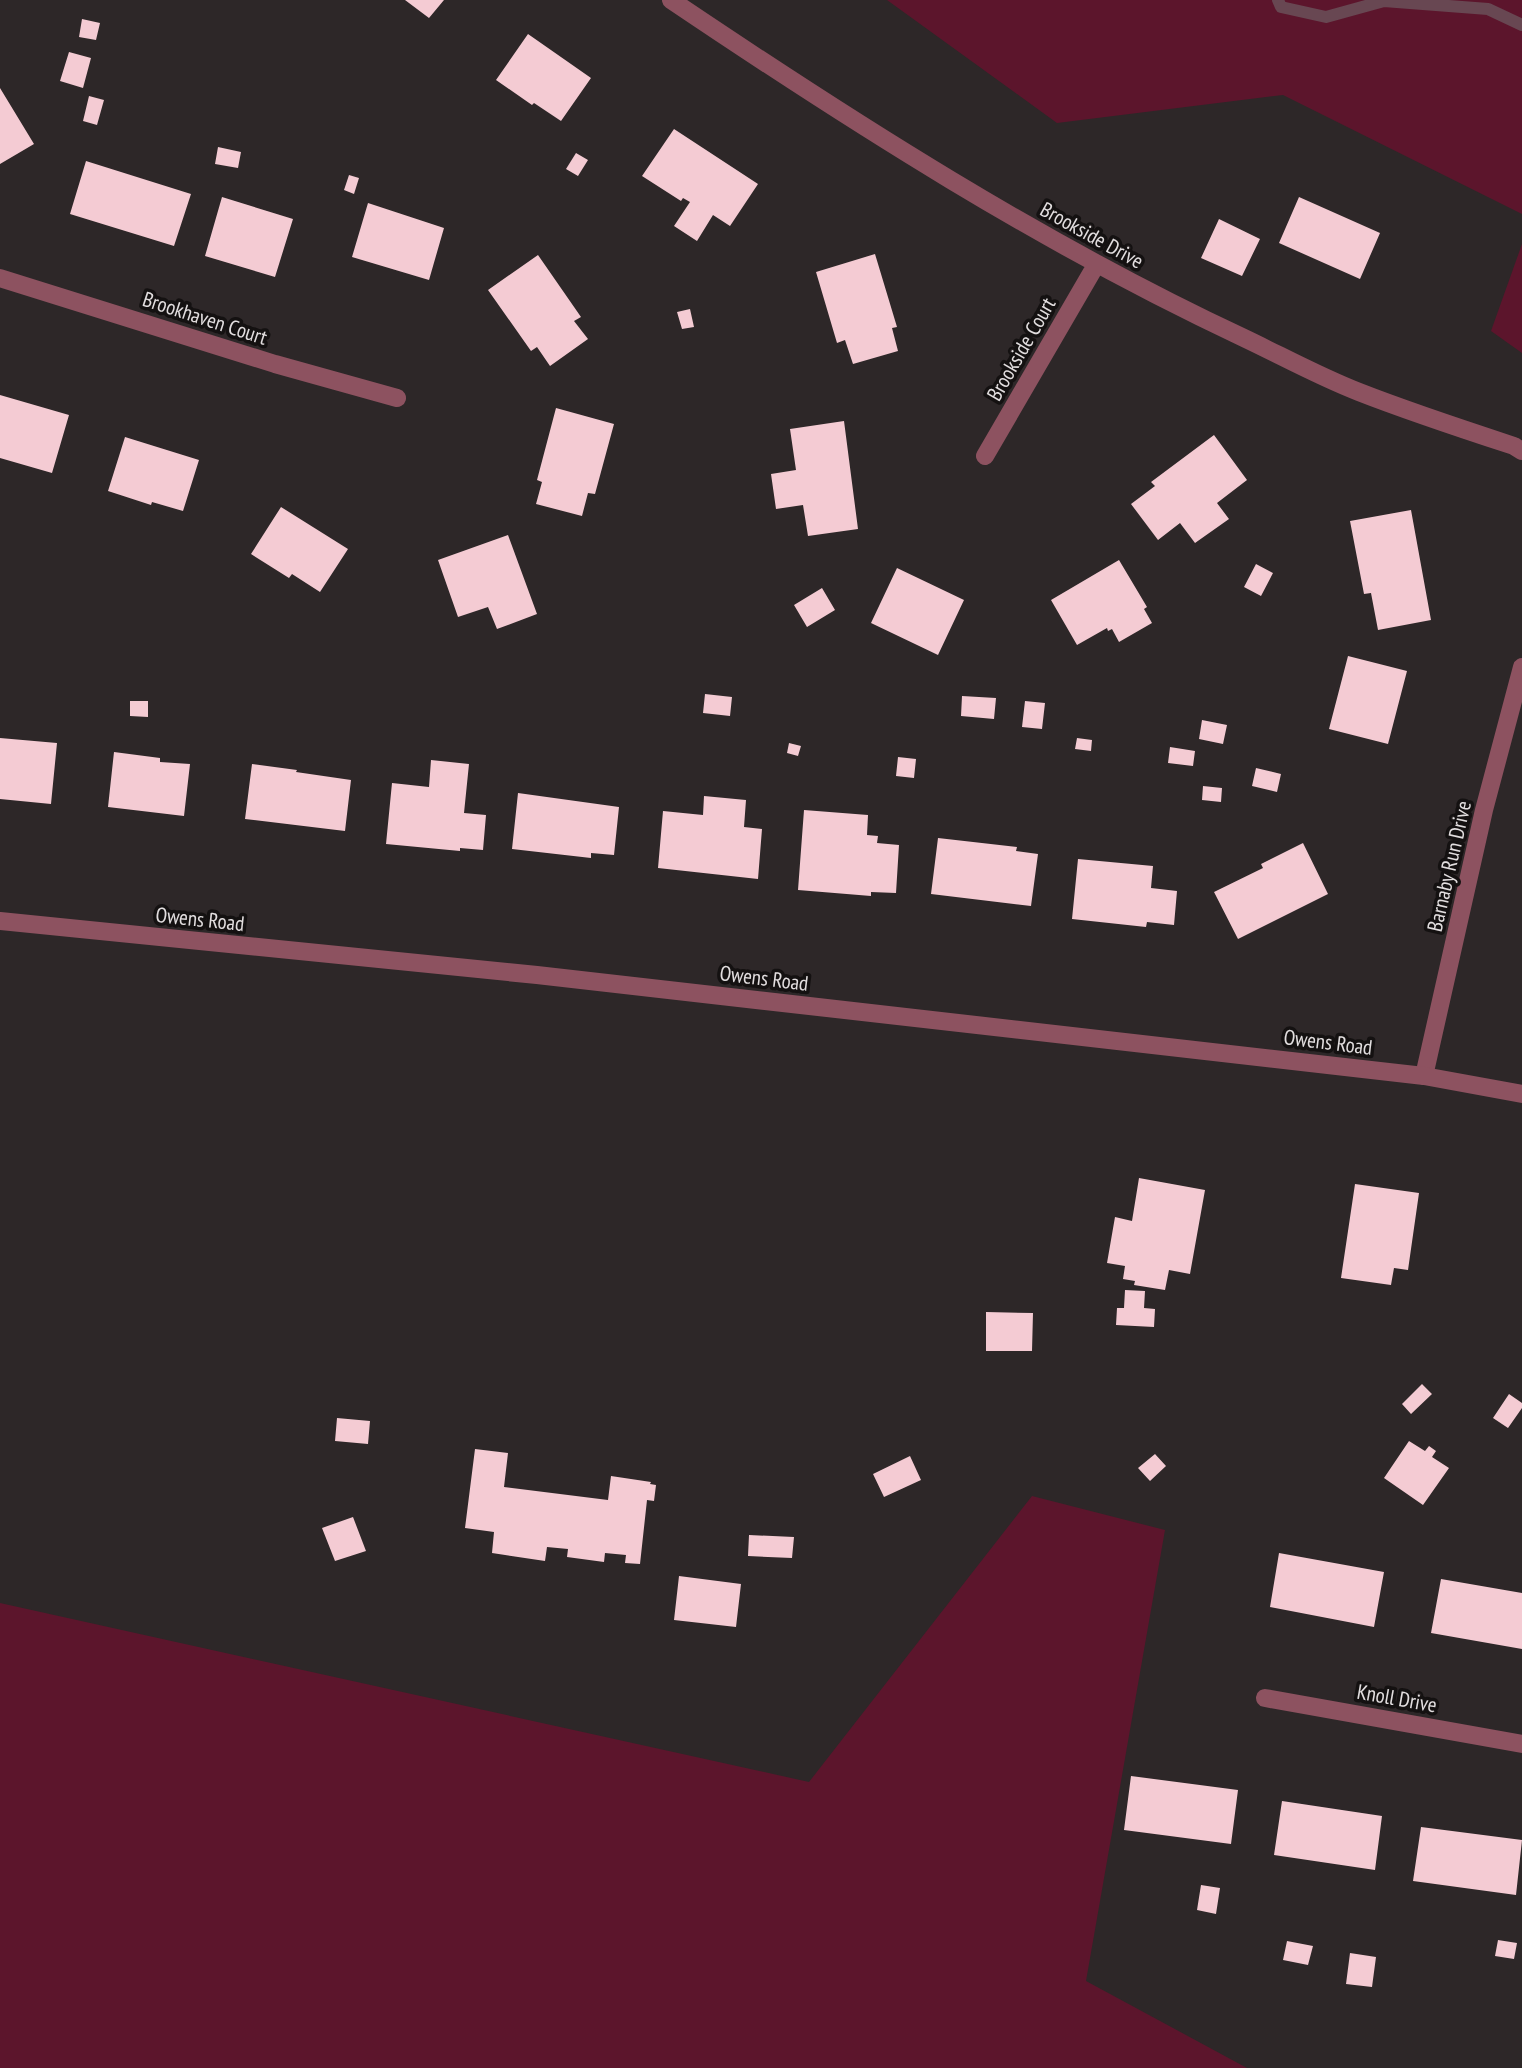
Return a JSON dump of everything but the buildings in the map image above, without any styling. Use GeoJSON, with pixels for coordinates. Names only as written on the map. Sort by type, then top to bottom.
{"type":"FeatureCollection","features":[{"type":"Feature","properties":{"kind":"street","name":"Brookside Drive"},"geometry":{"type":"LineString","coordinates":[[671,0],[790,80],[991,204],[1096,265],[1188,312],[1357,391],[1522,450]]}},
{"type":"Feature","properties":{"kind":"street","name":"Brookside Court"},"geometry":{"type":"LineString","coordinates":[[985,456],[1096,265]]}},
{"type":"Feature","properties":{"kind":"street","name":"Brookhaven Court"},"geometry":{"type":"LineString","coordinates":[[0,278],[275,364],[397,398]]}},
{"type":"Feature","properties":{"kind":"street","name":"Barnaby Run Drive"},"geometry":{"type":"LineString","coordinates":[[1424,1076],[1484,810],[1522,667]]}},
{"type":"Feature","properties":{"kind":"street","name":"Owens Road"},"geometry":{"type":"LineString","coordinates":[[0,921],[537,975],[1424,1076],[1522,1094]]}},
{"type":"Feature","properties":{"kind":"street","name":"Knoll Drive"},"geometry":{"type":"LineString","coordinates":[[1265,1698],[1522,1744]]}},
{"type":"Feature","properties":{"kind":"shaded area"},"geometry":{"type":"Polygon","coordinates":[[[887,0],[1522,0],[1522,214],[1283,95],[1057,123],[887,0]]]}},
{"type":"Feature","properties":{"kind":"shaded area"},"geometry":{"type":"Polygon","coordinates":[[[1522,244],[1522,353],[1491,331],[1522,244]]]}},
{"type":"Feature","properties":{"kind":"shaded area"},"geometry":{"type":"Polygon","coordinates":[[[1032,1496],[1165,1530],[1086,1981],[1247,2068],[0,2068],[0,1603],[809,1782],[1032,1496]]]}},
{"type":"Feature","properties":{"kind":"waterway"},"geometry":{"type":"LineString","coordinates":[[1278,0],[1281,7],[1326,17],[1384,1],[1488,9],[1522,25]]}}]}
